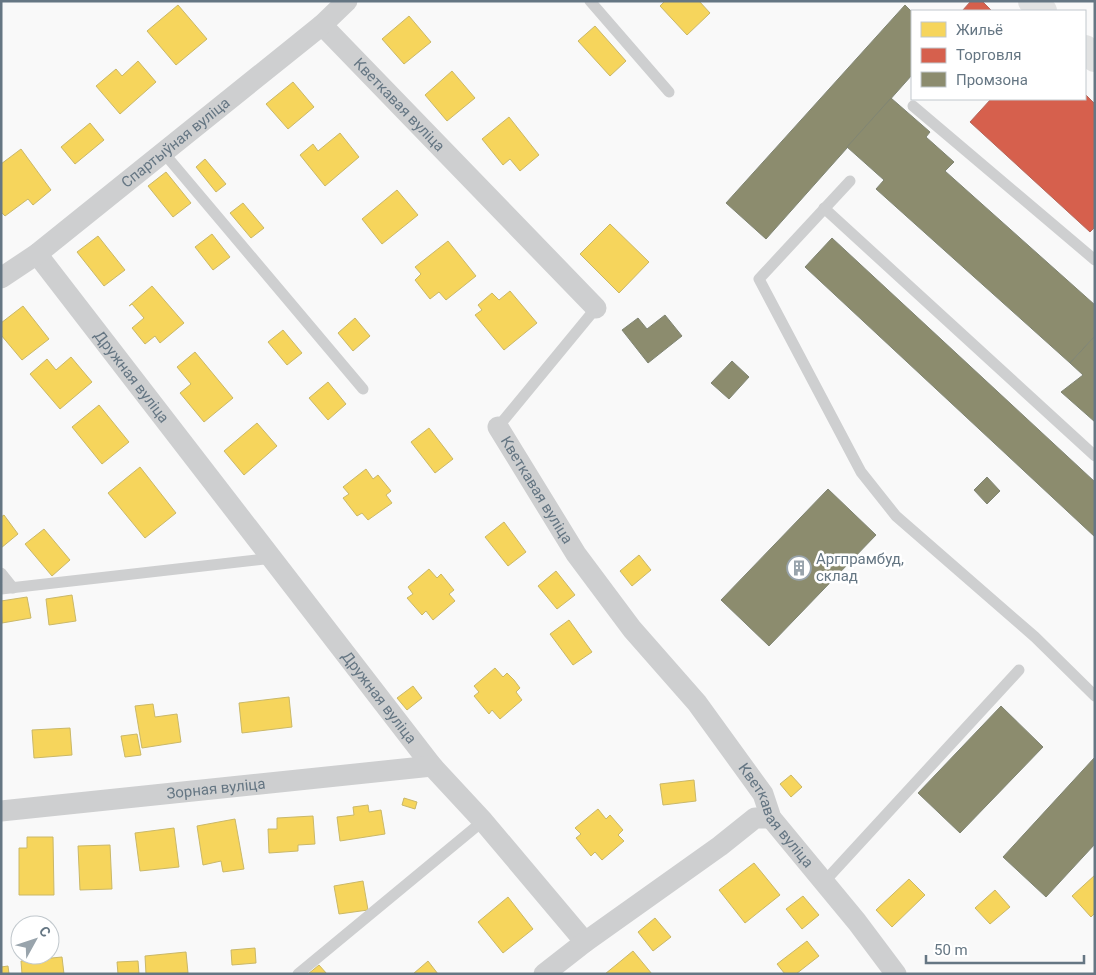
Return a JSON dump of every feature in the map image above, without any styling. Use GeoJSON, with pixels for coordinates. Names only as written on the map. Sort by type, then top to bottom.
{"type":"FeatureCollection","features":[{"type":"Feature","properties":{"kind":"street","name":"Спартыўная вуліца"},"geometry":{"type":"LineString","coordinates":[[1,278],[41,259],[163,152],[328,31],[347,1]]}},
{"type":"Feature","properties":{"kind":"street"},"geometry":{"type":"LineString","coordinates":[[1032,1],[1042,10]]}},
{"type":"Feature","properties":{"kind":"street","name":"Кветкавая вуліца"},"geometry":{"type":"LineString","coordinates":[[328,31],[596,308]]}},
{"type":"Feature","properties":{"kind":"street","name":"Дружная вуліца"},"geometry":{"type":"LineString","coordinates":[[41,259],[432,766],[483,821],[585,942]]}},
{"type":"Feature","properties":{"kind":"street","name":"Кветкавая вуліца"},"geometry":{"type":"LineString","coordinates":[[498,427],[576,554],[632,630],[697,702],[763,794],[771,818],[824,882],[894,973]]}},
{"type":"Feature","properties":{"kind":"street","name":"Зорная вуліца"},"geometry":{"type":"LineString","coordinates":[[1,811],[432,766]]}},
{"type":"Feature","properties":{"kind":"street"},"geometry":{"type":"LineString","coordinates":[[544,974],[585,942],[720,846],[755,818],[771,818]]}},
{"type":"Feature","properties":{"kind":"lane"},"geometry":{"type":"LineString","coordinates":[[590,1],[669,92]]}},
{"type":"Feature","properties":{"kind":"lane"},"geometry":{"type":"LineString","coordinates":[[913,106],[1095,260]]}},
{"type":"Feature","properties":{"kind":"lane"},"geometry":{"type":"LineString","coordinates":[[163,152],[363,389]]}},
{"type":"Feature","properties":{"kind":"lane"},"geometry":{"type":"LineString","coordinates":[[850,181],[759,279],[861,472],[896,516],[1035,637],[1095,696]]}},
{"type":"Feature","properties":{"kind":"lane"},"geometry":{"type":"LineString","coordinates":[[824,208],[1095,456]]}},
{"type":"Feature","properties":{"kind":"lane","name":"Кветкавая вуліца"},"geometry":{"type":"LineString","coordinates":[[498,427],[596,308]]}},
{"type":"Feature","properties":{"kind":"lane"},"geometry":{"type":"LineString","coordinates":[[1,573],[7,588],[273,558]]}},
{"type":"Feature","properties":{"kind":"lane"},"geometry":{"type":"LineString","coordinates":[[824,882],[1018,670]]}},
{"type":"Feature","properties":{"kind":"lane"},"geometry":{"type":"LineString","coordinates":[[298,974],[483,821]]}},
{"type":"Feature","properties":{"kind":"building: Жильё"},"geometry":{"type":"Polygon","coordinates":[[[665,1],[699,1],[710,13],[687,35],[660,6],[665,1]]]}},
{"type":"Feature","properties":{"kind":"building: Жильё"},"geometry":{"type":"Polygon","coordinates":[[[178,5],[207,39],[176,65],[147,31],[178,5]]]}},
{"type":"Feature","properties":{"kind":"building: Жильё"},"geometry":{"type":"Polygon","coordinates":[[[409,16],[431,42],[404,64],[382,39],[409,16]]]}},
{"type":"Feature","properties":{"kind":"building: Жильё"},"geometry":{"type":"Polygon","coordinates":[[[595,26],[626,61],[610,76],[578,41],[595,26]]]}},
{"type":"Feature","properties":{"kind":"building: Жильё"},"geometry":{"type":"Polygon","coordinates":[[[138,61],[156,82],[120,114],[96,86],[116,69],[122,76],[138,61]]]}},
{"type":"Feature","properties":{"kind":"building: Жильё"},"geometry":{"type":"Polygon","coordinates":[[[452,71],[475,98],[447,121],[425,95],[452,71]]]}},
{"type":"Feature","properties":{"kind":"building: Жильё"},"geometry":{"type":"Polygon","coordinates":[[[293,82],[314,107],[288,129],[266,104],[293,82]]]}},
{"type":"Feature","properties":{"kind":"building: Жильё"},"geometry":{"type":"Polygon","coordinates":[[[509,117],[539,155],[520,171],[510,159],[503,165],[482,139],[509,117]]]}},
{"type":"Feature","properties":{"kind":"building: Жильё"},"geometry":{"type":"Polygon","coordinates":[[[90,123],[104,140],[75,164],[61,147],[90,123]]]}},
{"type":"Feature","properties":{"kind":"building: Жильё"},"geometry":{"type":"Polygon","coordinates":[[[340,133],[359,157],[325,186],[300,155],[313,144],[318,151],[340,133]]]}},
{"type":"Feature","properties":{"kind":"building: Жильё"},"geometry":{"type":"Polygon","coordinates":[[[21,149],[51,190],[33,205],[28,199],[5,216],[1,212],[1,164],[21,149]]]}},
{"type":"Feature","properties":{"kind":"building: Жильё"},"geometry":{"type":"Polygon","coordinates":[[[205,159],[226,184],[216,192],[196,167],[205,159]]]}},
{"type":"Feature","properties":{"kind":"building: Жильё"},"geometry":{"type":"Polygon","coordinates":[[[166,172],[191,203],[173,217],[148,186],[166,172]]]}},
{"type":"Feature","properties":{"kind":"building: Жильё"},"geometry":{"type":"Polygon","coordinates":[[[397,190],[418,215],[382,244],[362,219],[397,190]]]}},
{"type":"Feature","properties":{"kind":"building: Жильё"},"geometry":{"type":"Polygon","coordinates":[[[243,203],[264,228],[251,238],[230,213],[243,203]]]}},
{"type":"Feature","properties":{"kind":"building: Жильё"},"geometry":{"type":"Polygon","coordinates":[[[610,224],[649,262],[619,293],[580,254],[610,224]]]}},
{"type":"Feature","properties":{"kind":"building: Жильё"},"geometry":{"type":"Polygon","coordinates":[[[212,234],[230,257],[213,270],[195,247],[212,234]]]}},
{"type":"Feature","properties":{"kind":"building: Жильё"},"geometry":{"type":"Polygon","coordinates":[[[98,236],[125,270],[104,286],[77,252],[98,236]]]}},
{"type":"Feature","properties":{"kind":"building: Жильё"},"geometry":{"type":"Polygon","coordinates":[[[448,241],[476,276],[446,300],[439,292],[430,299],[415,280],[421,274],[415,267],[448,241]]]}},
{"type":"Feature","properties":{"kind":"building: Жильё"},"geometry":{"type":"Polygon","coordinates":[[[152,286],[184,323],[160,343],[155,336],[145,344],[132,328],[144,318],[132,304],[129,306],[152,286]]]}},
{"type":"Feature","properties":{"kind":"building: Жильё"},"geometry":{"type":"Polygon","coordinates":[[[510,291],[537,323],[504,350],[475,315],[482,310],[478,305],[492,293],[499,300],[510,291]]]}},
{"type":"Feature","properties":{"kind":"building: Жильё"},"geometry":{"type":"Polygon","coordinates":[[[23,306],[49,339],[22,360],[1,335],[1,323],[23,306]]]}},
{"type":"Feature","properties":{"kind":"building: Жильё"},"geometry":{"type":"Polygon","coordinates":[[[355,318],[370,336],[353,351],[338,333],[355,318]]]}},
{"type":"Feature","properties":{"kind":"building: Жильё"},"geometry":{"type":"Polygon","coordinates":[[[283,330],[302,353],[287,365],[268,342],[283,330]]]}},
{"type":"Feature","properties":{"kind":"building: Жильё"},"geometry":{"type":"Polygon","coordinates":[[[195,352],[233,398],[204,422],[180,393],[191,384],[177,367],[195,352]]]}},
{"type":"Feature","properties":{"kind":"building: Жильё"},"geometry":{"type":"Polygon","coordinates":[[[71,357],[92,382],[60,409],[30,374],[47,359],[56,370],[71,357]]]}},
{"type":"Feature","properties":{"kind":"building: Жильё"},"geometry":{"type":"Polygon","coordinates":[[[328,382],[346,404],[328,420],[309,398],[328,382]]]}},
{"type":"Feature","properties":{"kind":"building: Жильё"},"geometry":{"type":"Polygon","coordinates":[[[99,405],[129,442],[102,464],[72,427],[99,405]]]}},
{"type":"Feature","properties":{"kind":"building: Жильё"},"geometry":{"type":"Polygon","coordinates":[[[257,423],[277,446],[244,475],[224,451],[257,423]]]}},
{"type":"Feature","properties":{"kind":"building: Жильё"},"geometry":{"type":"Polygon","coordinates":[[[429,428],[453,459],[435,473],[411,442],[429,428]]]}},
{"type":"Feature","properties":{"kind":"building: Жильё"},"geometry":{"type":"Polygon","coordinates":[[[140,467],[176,513],[145,538],[108,493],[140,467]]]}},
{"type":"Feature","properties":{"kind":"building: Жильё"},"geometry":{"type":"Polygon","coordinates":[[[366,469],[373,479],[378,475],[391,491],[386,495],[392,503],[368,520],[362,513],[357,516],[343,498],[349,494],[343,487],[366,469]]]}},
{"type":"Feature","properties":{"kind":"building: Жильё"},"geometry":{"type":"Polygon","coordinates":[[[4,515],[18,534],[1,548],[1,517],[4,515]]]}},
{"type":"Feature","properties":{"kind":"building: Жильё"},"geometry":{"type":"Polygon","coordinates":[[[504,522],[526,552],[508,566],[485,537],[504,522]]]}},
{"type":"Feature","properties":{"kind":"building: Жильё"},"geometry":{"type":"Polygon","coordinates":[[[44,529],[70,560],[52,576],[25,544],[44,529]]]}},
{"type":"Feature","properties":{"kind":"building: Жильё"},"geometry":{"type":"Polygon","coordinates":[[[639,555],[651,570],[632,586],[620,571],[639,555]]]}},
{"type":"Feature","properties":{"kind":"building: Жильё"},"geometry":{"type":"Polygon","coordinates":[[[429,569],[437,578],[441,574],[454,590],[449,594],[455,601],[433,620],[426,611],[422,615],[407,598],[413,594],[408,587],[429,569]]]}},
{"type":"Feature","properties":{"kind":"building: Жильё"},"geometry":{"type":"Polygon","coordinates":[[[556,571],[575,595],[557,609],[538,586],[556,571]]]}},
{"type":"Feature","properties":{"kind":"building: Жильё"},"geometry":{"type":"Polygon","coordinates":[[[72,595],[76,621],[49,625],[46,599],[72,595]]]}},
{"type":"Feature","properties":{"kind":"building: Жильё"},"geometry":{"type":"Polygon","coordinates":[[[27,597],[31,618],[2,623],[1,601],[27,597]]]}},
{"type":"Feature","properties":{"kind":"building: Жильё"},"geometry":{"type":"Polygon","coordinates":[[[569,620],[592,652],[573,665],[550,634],[569,620]]]}},
{"type":"Feature","properties":{"kind":"building: Жильё"},"geometry":{"type":"Polygon","coordinates":[[[495,668],[503,677],[507,673],[514,680],[520,688],[516,692],[522,700],[500,719],[492,710],[489,714],[474,696],[479,692],[474,686],[495,668]]]}},
{"type":"Feature","properties":{"kind":"building: Жильё"},"geometry":{"type":"Polygon","coordinates":[[[413,686],[422,698],[407,710],[397,698],[413,686]]]}},
{"type":"Feature","properties":{"kind":"building: Жильё"},"geometry":{"type":"Polygon","coordinates":[[[289,697],[292,727],[242,733],[239,703],[289,697]]]}},
{"type":"Feature","properties":{"kind":"building: Жильё"},"geometry":{"type":"Polygon","coordinates":[[[153,704],[155,717],[177,714],[181,742],[142,748],[135,706],[153,704]]]}},
{"type":"Feature","properties":{"kind":"building: Жильё"},"geometry":{"type":"Polygon","coordinates":[[[70,728],[72,755],[34,758],[32,730],[70,728]]]}},
{"type":"Feature","properties":{"kind":"building: Жильё"},"geometry":{"type":"Polygon","coordinates":[[[137,734],[141,755],[125,757],[121,736],[137,734]]]}},
{"type":"Feature","properties":{"kind":"building: Жильё"},"geometry":{"type":"Polygon","coordinates":[[[791,775],[802,787],[791,797],[780,784],[791,775]]]}},
{"type":"Feature","properties":{"kind":"building: Жильё"},"geometry":{"type":"Polygon","coordinates":[[[694,780],[696,801],[663,805],[660,784],[694,780]]]}},
{"type":"Feature","properties":{"kind":"building: Жильё"},"geometry":{"type":"Polygon","coordinates":[[[404,798],[417,802],[415,809],[402,805],[404,798]]]}},
{"type":"Feature","properties":{"kind":"building: Жильё"},"geometry":{"type":"Polygon","coordinates":[[[368,805],[369,812],[381,810],[385,834],[340,841],[337,817],[354,815],[353,807],[368,805]]]}},
{"type":"Feature","properties":{"kind":"building: Жильё"},"geometry":{"type":"Polygon","coordinates":[[[598,809],[606,819],[610,815],[623,830],[618,835],[624,841],[602,860],[595,852],[591,856],[576,838],[581,834],[575,828],[598,809]]]}},
{"type":"Feature","properties":{"kind":"building: Жильё"},"geometry":{"type":"Polygon","coordinates":[[[313,816],[315,844],[298,845],[298,851],[269,853],[268,829],[277,829],[277,818],[313,816]]]}},
{"type":"Feature","properties":{"kind":"building: Жильё"},"geometry":{"type":"Polygon","coordinates":[[[235,819],[244,869],[223,872],[221,861],[203,865],[197,826],[235,819]]]}},
{"type":"Feature","properties":{"kind":"building: Жильё"},"geometry":{"type":"Polygon","coordinates":[[[174,828],[179,867],[140,871],[135,833],[174,828]]]}},
{"type":"Feature","properties":{"kind":"building: Жильё"},"geometry":{"type":"Polygon","coordinates":[[[27,837],[53,837],[54,895],[19,895],[19,848],[27,848],[27,837]]]}},
{"type":"Feature","properties":{"kind":"building: Жильё"},"geometry":{"type":"Polygon","coordinates":[[[110,845],[112,889],[80,890],[78,846],[110,845]]]}},
{"type":"Feature","properties":{"kind":"building: Жильё"},"geometry":{"type":"Polygon","coordinates":[[[754,863],[780,895],[745,923],[719,890],[754,863]]]}},
{"type":"Feature","properties":{"kind":"building: Жильё"},"geometry":{"type":"Polygon","coordinates":[[[1095,875],[1095,913],[1091,917],[1072,896],[1095,875]]]}},
{"type":"Feature","properties":{"kind":"building: Жильё"},"geometry":{"type":"Polygon","coordinates":[[[909,879],[925,895],[892,927],[876,910],[909,879]]]}},
{"type":"Feature","properties":{"kind":"building: Жильё"},"geometry":{"type":"Polygon","coordinates":[[[363,881],[368,910],[339,914],[334,886],[363,881]]]}},
{"type":"Feature","properties":{"kind":"building: Жильё"},"geometry":{"type":"Polygon","coordinates":[[[995,890],[1010,907],[990,924],[975,908],[995,890]]]}},
{"type":"Feature","properties":{"kind":"building: Жильё"},"geometry":{"type":"Polygon","coordinates":[[[803,896],[819,915],[802,929],[786,909],[803,896]]]}},
{"type":"Feature","properties":{"kind":"building: Жильё"},"geometry":{"type":"Polygon","coordinates":[[[508,897],[533,929],[503,953],[478,922],[508,897]]]}},
{"type":"Feature","properties":{"kind":"building: Жильё"},"geometry":{"type":"Polygon","coordinates":[[[655,918],[671,937],[653,951],[638,932],[655,918]]]}},
{"type":"Feature","properties":{"kind":"building: Жильё"},"geometry":{"type":"Polygon","coordinates":[[[807,941],[819,956],[796,974],[785,974],[777,964],[807,941]]]}},
{"type":"Feature","properties":{"kind":"building: Жильё"},"geometry":{"type":"Polygon","coordinates":[[[255,948],[256,963],[232,965],[231,950],[255,948]]]}},
{"type":"Feature","properties":{"kind":"building: Жильё"},"geometry":{"type":"Polygon","coordinates":[[[633,951],[652,974],[605,974],[633,951]]]}},
{"type":"Feature","properties":{"kind":"building: Жильё"},"geometry":{"type":"Polygon","coordinates":[[[186,952],[188,973],[146,974],[145,956],[186,952]]]}},
{"type":"Feature","properties":{"kind":"building: Жильё"},"geometry":{"type":"Polygon","coordinates":[[[60,957],[62,957],[64,974],[22,974],[21,965],[60,965],[60,957]]]}},
{"type":"Feature","properties":{"kind":"building: Жильё"},"geometry":{"type":"Polygon","coordinates":[[[138,961],[139,974],[118,974],[117,962],[138,961]]]}},
{"type":"Feature","properties":{"kind":"building: Жильё"},"geometry":{"type":"Polygon","coordinates":[[[428,961],[438,974],[413,974],[428,961]]]}},
{"type":"Feature","properties":{"kind":"building: Жильё"},"geometry":{"type":"Polygon","coordinates":[[[319,965],[327,974],[308,974],[319,965]]]}},
{"type":"Feature","properties":{"kind":"building: Жильё"},"geometry":{"type":"Polygon","coordinates":[[[8,966],[9,974],[1,974],[1,967],[8,966]]]}},
{"type":"Feature","properties":{"kind":"building: Торговля"},"geometry":{"type":"Polygon","coordinates":[[[971,1],[982,1],[991,10],[963,10],[971,1]]]}},
{"type":"Feature","properties":{"kind":"building: Торговля"},"geometry":{"type":"Polygon","coordinates":[[[1086,95],[1095,104],[1095,227],[1090,232],[970,122],[990,100],[1086,100],[1086,95]]]}},
{"type":"Feature","properties":{"kind":"building: Промзона"},"geometry":{"type":"Polygon","coordinates":[[[905,5],[911,11],[911,76],[766,239],[726,203],[905,5]]]}},
{"type":"Feature","properties":{"kind":"building: Промзона"},"geometry":{"type":"Polygon","coordinates":[[[891,98],[930,132],[926,137],[954,162],[945,171],[1095,305],[1095,336],[1070,363],[876,189],[884,180],[847,147],[891,98]]]}},
{"type":"Feature","properties":{"kind":"building: Промзона"},"geometry":{"type":"Polygon","coordinates":[[[832,238],[1095,482],[1095,537],[805,267],[832,238]]]}},
{"type":"Feature","properties":{"kind":"building: Промзона"},"geometry":{"type":"Polygon","coordinates":[[[665,315],[682,336],[648,363],[622,330],[638,318],[647,329],[665,315]]]}},
{"type":"Feature","properties":{"kind":"building: Промзона"},"geometry":{"type":"Polygon","coordinates":[[[1095,336],[1095,422],[1061,392],[1083,375],[1070,363],[1095,336]]]}},
{"type":"Feature","properties":{"kind":"building: Промзона"},"geometry":{"type":"Polygon","coordinates":[[[732,361],[749,377],[729,399],[711,383],[732,361]]]}},
{"type":"Feature","properties":{"kind":"building: Промзона"},"geometry":{"type":"Polygon","coordinates":[[[987,477],[1000,491],[987,504],[974,490],[987,477]]]}},
{"type":"Feature","properties":{"kind":"building: Промзона","name":"Аргпрамбуд, склад"},"geometry":{"type":"Polygon","coordinates":[[[828,489],[876,535],[769,646],[721,600],[828,489]]]}},
{"type":"Feature","properties":{"kind":"building: Промзона"},"geometry":{"type":"Polygon","coordinates":[[[1001,706],[1043,747],[960,833],[918,793],[1001,706]]]}},
{"type":"Feature","properties":{"kind":"building: Промзона"},"geometry":{"type":"Polygon","coordinates":[[[1095,757],[1095,844],[1046,897],[1003,857],[1095,757]]]}},
{"type":"Feature","properties":{"kind":"place","name":"Аргпрамбуд, склад"},"geometry":{"type":"Point","coordinates":[799,568]}}]}
